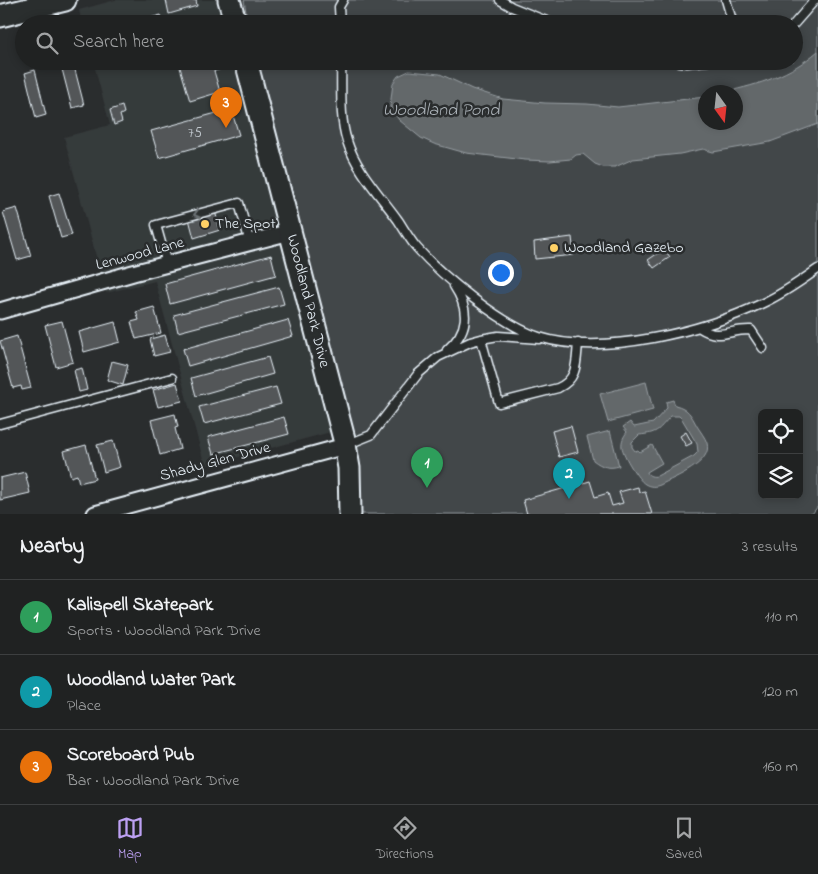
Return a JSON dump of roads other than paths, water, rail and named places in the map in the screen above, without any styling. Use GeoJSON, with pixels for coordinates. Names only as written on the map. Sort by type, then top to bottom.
{"type":"FeatureCollection","features":[{"type":"Feature","properties":{"kind":"street"},"geometry":{"type":"LineString","coordinates":[[0,16],[32,4],[65,0]]}},
{"type":"Feature","properties":{"kind":"street"},"geometry":{"type":"LineString","coordinates":[[229,0],[233,15]]}},
{"type":"Feature","properties":{"kind":"street","name":"Woodland Park Drive"},"geometry":{"type":"LineString","coordinates":[[248,70],[345,446],[350,486],[350,514]]}},
{"type":"Feature","properties":{"kind":"street","name":"Lenwood Lane"},"geometry":{"type":"LineString","coordinates":[[0,311],[290,232]]}},
{"type":"Feature","properties":{"kind":"street","name":"Shady Glen Drive"},"geometry":{"type":"LineString","coordinates":[[95,514],[345,446]]}},
{"type":"Feature","properties":{"kind":"lane"},"geometry":{"type":"LineString","coordinates":[[339,15],[339,7],[343,0]]}},
{"type":"Feature","properties":{"kind":"lane"},"geometry":{"type":"LineString","coordinates":[[500,0],[512,8],[530,15]]}},
{"type":"Feature","properties":{"kind":"lane"},"geometry":{"type":"LineString","coordinates":[[726,0],[730,15]]}},
{"type":"Feature","properties":{"kind":"lane"},"geometry":{"type":"LineString","coordinates":[[802,15],[815,0]]}},
{"type":"Feature","properties":{"kind":"lane"},"geometry":{"type":"LineString","coordinates":[[341,70],[343,120],[347,141],[358,164],[416,247],[434,266],[467,294],[509,323],[546,339]]}},
{"type":"Feature","properties":{"kind":"lane"},"geometry":{"type":"LineString","coordinates":[[167,264],[156,225],[239,203],[250,243]]}},
{"type":"Feature","properties":{"kind":"lane"},"geometry":{"type":"LineString","coordinates":[[438,357],[470,342],[498,336],[578,343],[627,342],[700,328],[765,302],[794,286],[818,269]]}},
{"type":"Feature","properties":{"kind":"lane"},"geometry":{"type":"LineString","coordinates":[[345,446],[371,435],[418,374],[456,342],[465,326],[464,309],[458,292],[447,276]]}},
{"type":"Feature","properties":{"kind":"lane"},"geometry":{"type":"LineString","coordinates":[[700,328],[709,334],[718,335],[740,330],[750,330],[763,348]]}},
{"type":"Feature","properties":{"kind":"lane"},"geometry":{"type":"LineString","coordinates":[[481,339],[499,403],[567,384],[576,368],[578,343]]}},
{"type":"Feature","properties":{"kind":"lane"},"geometry":{"type":"LineString","coordinates":[[0,424],[172,378]]}},
{"type":"Feature","properties":{"kind":"water","name":"Woodland Pond"},"geometry":{"type":"Polygon","coordinates":[[[818,51],[818,124],[770,142],[713,152],[703,149],[680,154],[633,159],[615,167],[603,167],[595,164],[583,154],[576,155],[571,159],[550,161],[466,153],[434,144],[421,138],[399,120],[390,107],[393,83],[398,76],[409,71],[440,74],[472,89],[503,99],[545,103],[618,107],[698,98],[698,130],[743,130],[743,88],[774,78],[790,70],[803,70],[803,62],[818,51]]]}},
{"type":"Feature","properties":{"kind":"water"},"geometry":{"type":"Polygon","coordinates":[[[646,382],[653,410],[608,422],[600,394],[646,382]]]}},
{"type":"Feature","properties":{"kind":"water"},"geometry":{"type":"Polygon","coordinates":[[[673,400],[675,405],[689,412],[707,443],[707,450],[699,463],[660,485],[651,486],[645,484],[639,478],[625,456],[622,443],[627,432],[623,427],[630,422],[634,427],[653,423],[667,408],[666,402],[673,400]],[[671,416],[658,430],[639,435],[632,442],[632,447],[635,451],[638,450],[640,452],[652,445],[662,463],[647,472],[652,476],[657,476],[698,452],[697,444],[679,416],[671,416]]]}},
{"type":"Feature","properties":{"kind":"water"},"geometry":{"type":"Polygon","coordinates":[[[610,431],[619,466],[603,466],[593,460],[587,437],[610,431]]]}},
{"type":"Feature","properties":{"kind":"place","name":"Scoreboard Pub"},"geometry":{"type":"Point","coordinates":[226,128]}},
{"type":"Feature","properties":{"kind":"place","name":"The Spot"},"geometry":{"type":"Point","coordinates":[205,224]}},
{"type":"Feature","properties":{"kind":"place","name":"Woodland Gazebo"},"geometry":{"type":"Point","coordinates":[554,248]}},
{"type":"Feature","properties":{"kind":"place","name":"Kalispell Skatepark"},"geometry":{"type":"Point","coordinates":[427,488]}},
{"type":"Feature","properties":{"kind":"place","name":"Woodland Water Park"},"geometry":{"type":"Point","coordinates":[569,499]}}]}
